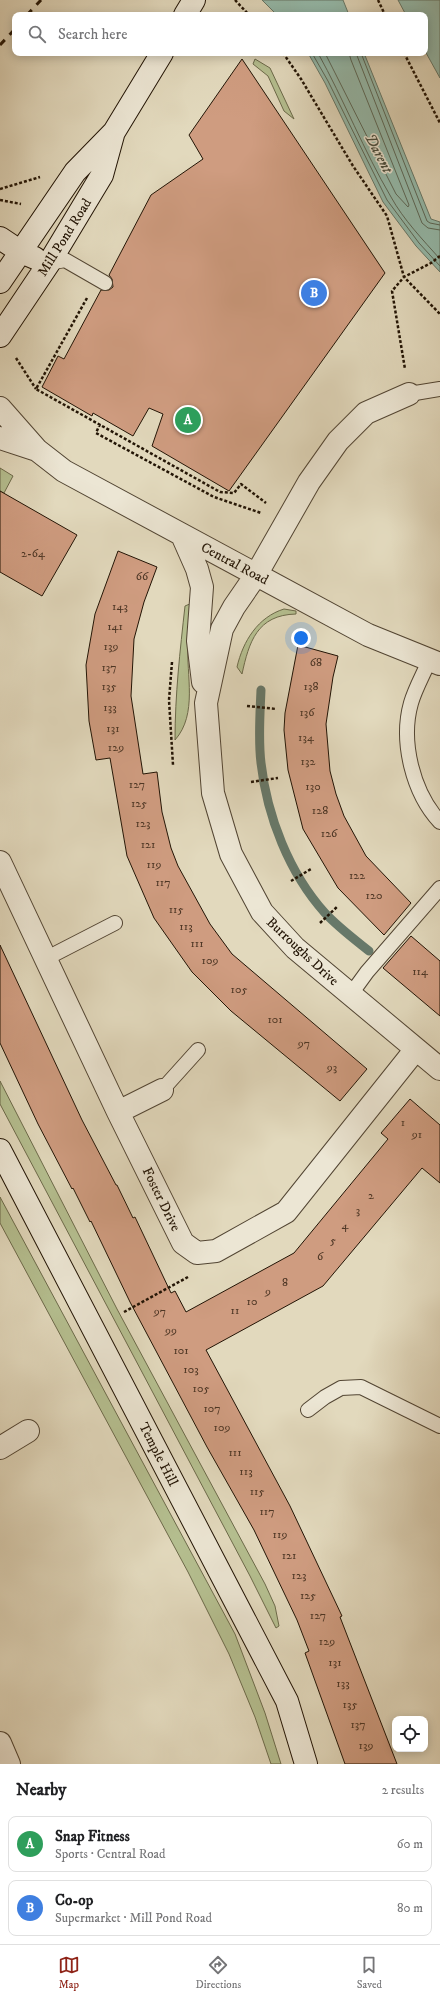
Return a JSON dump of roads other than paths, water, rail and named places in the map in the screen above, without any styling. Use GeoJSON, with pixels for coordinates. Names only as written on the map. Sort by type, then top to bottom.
{"type":"FeatureCollection","features":[{"type":"Feature","properties":{"kind":"street"},"geometry":{"type":"LineString","coordinates":[[187,12],[194,0]]}},
{"type":"Feature","properties":{"kind":"street","name":"Mill Pond Road"},"geometry":{"type":"LineString","coordinates":[[0,282],[75,172],[114,132],[160,56]]}},
{"type":"Feature","properties":{"kind":"street","name":"Mill Pond Road"},"geometry":{"type":"LineString","coordinates":[[0,336],[49,263],[102,176],[114,132]]}},
{"type":"Feature","properties":{"kind":"street"},"geometry":{"type":"LineString","coordinates":[[0,238],[21,252],[49,263]]}},
{"type":"Feature","properties":{"kind":"street","name":"Burroughs Drive"},"geometry":{"type":"LineString","coordinates":[[206,703],[222,629],[234,607],[256,575],[309,482],[338,441],[366,413],[409,394]]}},
{"type":"Feature","properties":{"kind":"street","name":"Central Road"},"geometry":{"type":"LineString","coordinates":[[0,408],[37,450],[64,471],[368,635],[434,663]]}},
{"type":"Feature","properties":{"kind":"street","name":"Central Road"},"geometry":{"type":"LineString","coordinates":[[0,438],[37,450]]}},
{"type":"Feature","properties":{"kind":"street","name":"Burroughs Drive"},"geometry":{"type":"LineString","coordinates":[[182,535],[197,569],[202,587],[198,641],[206,703],[213,793],[231,854],[262,912],[296,948],[440,1069]]}},
{"type":"Feature","properties":{"kind":"street","name":"Foster Drive"},"geometry":{"type":"LineString","coordinates":[[0,862],[118,1112],[183,1243],[198,1253],[216,1251],[286,1212],[416,1049]]}},
{"type":"Feature","properties":{"kind":"street"},"geometry":{"type":"LineString","coordinates":[[118,1112],[162,1090]]}},
{"type":"Feature","properties":{"kind":"street","name":"Temple Hill"},"geometry":{"type":"LineString","coordinates":[[0,1150],[287,1701],[306,1764]]}},
{"type":"Feature","properties":{"kind":"street"},"geometry":{"type":"LineString","coordinates":[[0,1448],[28,1431]]}},
{"type":"Feature","properties":{"kind":"street"},"geometry":{"type":"LineString","coordinates":[[0,1743],[9,1764]]}},
{"type":"Feature","properties":{"kind":"lane"},"geometry":{"type":"LineString","coordinates":[[49,263],[64,260],[105,283]]}},
{"type":"Feature","properties":{"kind":"lane"},"geometry":{"type":"LineString","coordinates":[[409,394],[440,389]]}},
{"type":"Feature","properties":{"kind":"lane"},"geometry":{"type":"LineString","coordinates":[[434,663],[411,704],[407,732],[414,776],[424,799],[440,822]]}},
{"type":"Feature","properties":{"kind":"lane"},"geometry":{"type":"LineString","coordinates":[[351,994],[367,972],[440,888]]}},
{"type":"Feature","properties":{"kind":"lane"},"geometry":{"type":"LineString","coordinates":[[45,959],[115,923]]}},
{"type":"Feature","properties":{"kind":"lane"},"geometry":{"type":"LineString","coordinates":[[162,1090],[198,1050]]}},
{"type":"Feature","properties":{"kind":"lane"},"geometry":{"type":"LineString","coordinates":[[308,1410],[325,1397],[341,1388],[362,1388],[440,1426]]}},
{"type":"Feature","properties":{"kind":"water"},"geometry":{"type":"Polygon","coordinates":[[[262,0],[343,0],[348,12],[274,12],[262,0]]]}},
{"type":"Feature","properties":{"kind":"water"},"geometry":{"type":"Polygon","coordinates":[[[398,0],[440,0],[440,78],[428,56],[428,12],[404,12],[398,0]]]}},
{"type":"Feature","properties":{"kind":"water","name":"Darent"},"geometry":{"type":"Polygon","coordinates":[[[310,56],[365,56],[431,219],[440,222],[440,272],[416,246],[383,202],[325,83],[310,56]]]}},
{"type":"Feature","properties":{"kind":"waterway"},"geometry":{"type":"LineString","coordinates":[[261,690],[259,736],[261,763],[268,803],[282,843],[291,862],[312,897],[335,923],[369,951]]}},
{"type":"Feature","properties":{"kind":"railway"},"geometry":{"type":"LineString","coordinates":[[30,12],[41,0]]}},
{"type":"Feature","properties":{"kind":"railway"},"geometry":{"type":"LineString","coordinates":[[0,45],[12,32]]}},
{"type":"Feature","properties":{"kind":"place","name":"Co-op"},"geometry":{"type":"Point","coordinates":[314,293]}},
{"type":"Feature","properties":{"kind":"place","name":"Snap Fitness"},"geometry":{"type":"Point","coordinates":[188,420]}}]}
